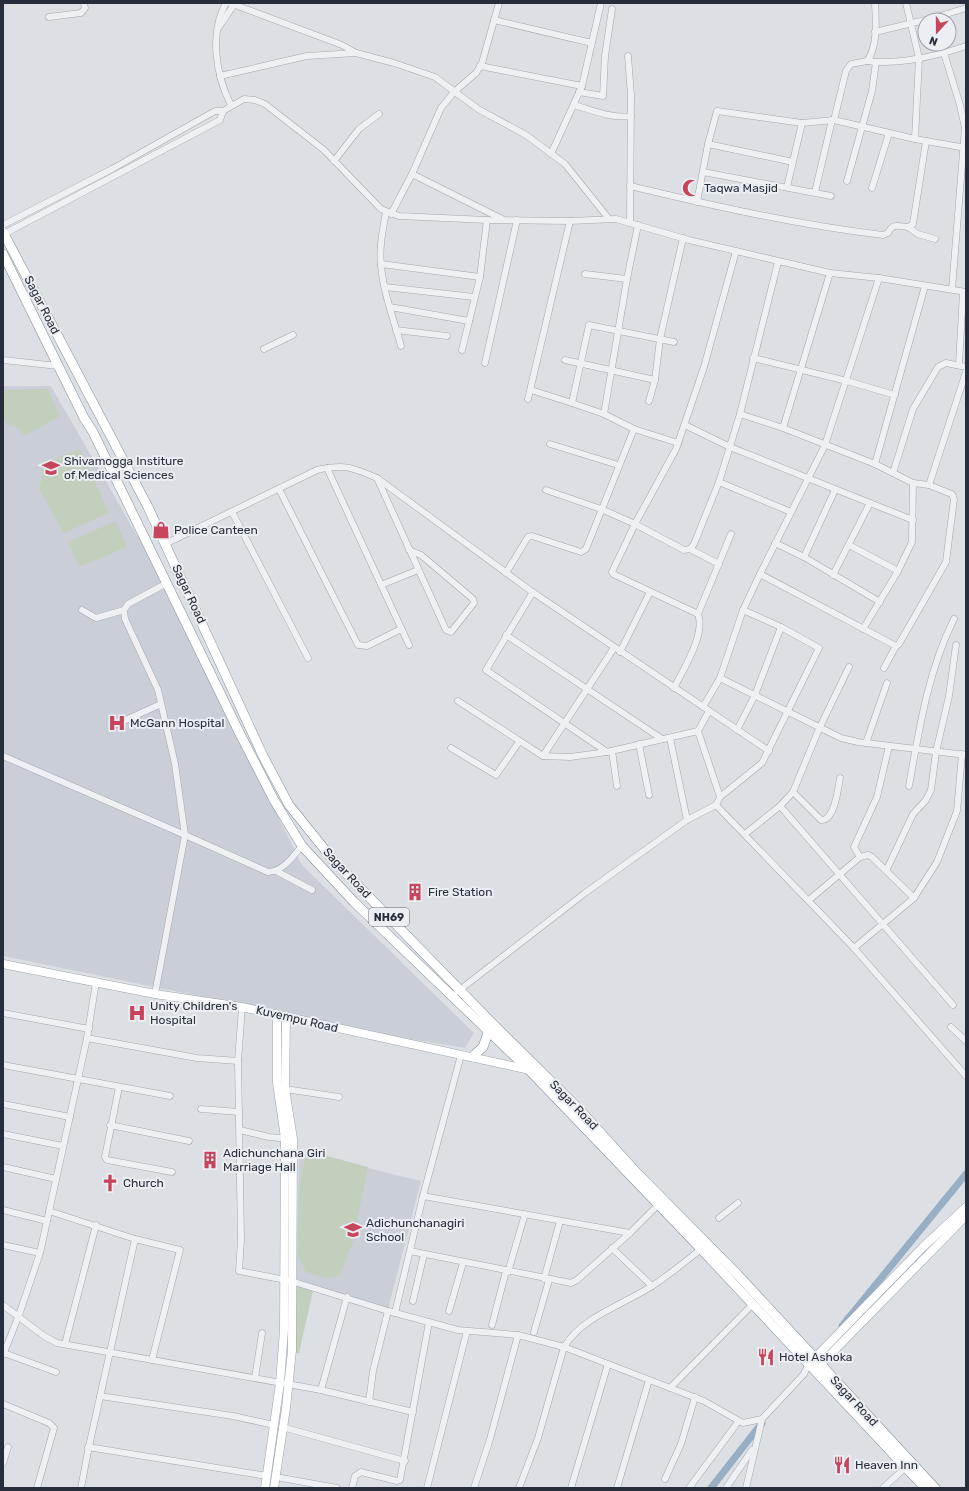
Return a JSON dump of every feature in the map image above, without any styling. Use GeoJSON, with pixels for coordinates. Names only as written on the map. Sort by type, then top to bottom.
{"type":"FeatureCollection","features":[{"type":"Feature","properties":{"kind":"highway","name":"Sagar Road"},"geometry":{"type":"LineString","coordinates":[[3,230],[87,394],[148,507],[263,756],[289,805],[334,861],[459,990],[580,1110],[637,1173],[738,1275],[814,1365],[905,1468],[925,1488]]}},
{"type":"Feature","properties":{"kind":"highway","name":"Sagar Road"},"geometry":{"type":"LineString","coordinates":[[3,254],[84,418],[93,432],[274,800],[302,846],[354,902],[452,996],[488,1033],[529,1070],[753,1304],[935,1488]]}},
{"type":"Feature","properties":{"kind":"highway"},"geometry":{"type":"LineString","coordinates":[[472,1058],[483,1047],[488,1033]]}},
{"type":"Feature","properties":{"kind":"main road","name":"Kuvempu Road"},"geometry":{"type":"LineString","coordinates":[[3,964],[155,994],[242,1007],[472,1058],[529,1070],[541,1071]]}},
{"type":"Feature","properties":{"kind":"main road"},"geometry":{"type":"LineString","coordinates":[[277,1015],[277,1083],[289,1139]]}},
{"type":"Feature","properties":{"kind":"main road"},"geometry":{"type":"LineString","coordinates":[[265,1488],[271,1477],[284,1383],[289,1139],[285,1089],[286,1017]]}},
{"type":"Feature","properties":{"kind":"main road"},"geometry":{"type":"LineString","coordinates":[[814,1365],[923,1247],[966,1207]]}},
{"type":"Feature","properties":{"kind":"main road"},"geometry":{"type":"LineString","coordinates":[[814,1365],[966,1216]]}},
{"type":"Feature","properties":{"kind":"main road"},"geometry":{"type":"LineString","coordinates":[[271,1477],[274,1488]]}},
{"type":"Feature","properties":{"kind":"street"},"geometry":{"type":"LineString","coordinates":[[48,17],[82,13],[85,8],[84,3]]}},
{"type":"Feature","properties":{"kind":"street"},"geometry":{"type":"LineString","coordinates":[[226,3],[220,14],[216,46],[220,76],[231,105]]}},
{"type":"Feature","properties":{"kind":"street"},"geometry":{"type":"LineString","coordinates":[[401,346],[385,287],[381,264],[381,242],[389,213],[412,174],[441,108],[454,92],[476,73],[480,66],[499,3]]}},
{"type":"Feature","properties":{"kind":"street"},"geometry":{"type":"LineString","coordinates":[[551,154],[582,86],[601,3]]}},
{"type":"Feature","properties":{"kind":"street"},"geometry":{"type":"LineString","coordinates":[[867,61],[872,53],[875,32],[875,3]]}},
{"type":"Feature","properties":{"kind":"street"},"geometry":{"type":"LineString","coordinates":[[906,3],[919,58],[915,139]]}},
{"type":"Feature","properties":{"kind":"street"},"geometry":{"type":"LineString","coordinates":[[219,27],[233,4],[342,45],[356,53],[394,63],[435,77],[478,108],[526,135],[565,164],[610,219]]}},
{"type":"Feature","properties":{"kind":"street"},"geometry":{"type":"LineString","coordinates":[[953,12],[966,8]]}},
{"type":"Feature","properties":{"kind":"street"},"geometry":{"type":"LineString","coordinates":[[579,92],[603,96],[605,56],[612,9]]}},
{"type":"Feature","properties":{"kind":"street"},"geometry":{"type":"LineString","coordinates":[[494,20],[592,43]]}},
{"type":"Feature","properties":{"kind":"street"},"geometry":{"type":"LineString","coordinates":[[875,32],[917,23]]}},
{"type":"Feature","properties":{"kind":"street"},"geometry":{"type":"LineString","coordinates":[[815,192],[846,70],[851,64],[867,61],[876,62],[919,58],[944,53],[966,46]]}},
{"type":"Feature","properties":{"kind":"street"},"geometry":{"type":"LineString","coordinates":[[220,76],[306,56],[356,53]]}},
{"type":"Feature","properties":{"kind":"street"},"geometry":{"type":"LineString","coordinates":[[944,53],[960,105],[965,128],[965,147],[952,289]]}},
{"type":"Feature","properties":{"kind":"street"},"geometry":{"type":"LineString","coordinates":[[628,56],[631,116],[630,223]]}},
{"type":"Feature","properties":{"kind":"street"},"geometry":{"type":"LineString","coordinates":[[847,182],[872,91],[876,62]]}},
{"type":"Feature","properties":{"kind":"street"},"geometry":{"type":"LineString","coordinates":[[480,66],[582,86]]}},
{"type":"Feature","properties":{"kind":"street"},"geometry":{"type":"LineString","coordinates":[[3,230],[220,120],[223,111],[231,105],[244,99],[255,100],[265,104],[324,150],[373,202],[389,213],[399,216],[487,220],[570,221],[610,219],[778,262],[830,273],[879,278],[965,292],[959,365]]}},
{"type":"Feature","properties":{"kind":"street"},"geometry":{"type":"LineString","coordinates":[[574,105],[610,116],[621,118],[631,116]]}},
{"type":"Feature","properties":{"kind":"street"},"geometry":{"type":"LineString","coordinates":[[3,230],[215,111],[223,111]]}},
{"type":"Feature","properties":{"kind":"street"},"geometry":{"type":"LineString","coordinates":[[697,202],[708,144],[717,111],[802,123],[833,120],[915,139],[965,147]]}},
{"type":"Feature","properties":{"kind":"street"},"geometry":{"type":"LineString","coordinates":[[334,161],[360,129],[379,114]]}},
{"type":"Feature","properties":{"kind":"street"},"geometry":{"type":"LineString","coordinates":[[787,187],[802,123]]}},
{"type":"Feature","properties":{"kind":"street"},"geometry":{"type":"LineString","coordinates":[[872,188],[888,133]]}},
{"type":"Feature","properties":{"kind":"street"},"geometry":{"type":"LineString","coordinates":[[908,227],[913,224],[926,141]]}},
{"type":"Feature","properties":{"kind":"street"},"geometry":{"type":"LineString","coordinates":[[708,144],[793,162]]}},
{"type":"Feature","properties":{"kind":"street"},"geometry":{"type":"LineString","coordinates":[[703,172],[831,196]]}},
{"type":"Feature","properties":{"kind":"street"},"geometry":{"type":"LineString","coordinates":[[412,174],[503,220]]}},
{"type":"Feature","properties":{"kind":"street"},"geometry":{"type":"LineString","coordinates":[[630,186],[697,202],[849,231],[884,235],[888,233],[892,226],[895,225],[908,227],[918,234],[935,238]]}},
{"type":"Feature","properties":{"kind":"street"},"geometry":{"type":"LineString","coordinates":[[462,350],[480,277],[487,220]]}},
{"type":"Feature","properties":{"kind":"street"},"geometry":{"type":"LineString","coordinates":[[485,363],[517,220]]}},
{"type":"Feature","properties":{"kind":"street"},"geometry":{"type":"LineString","coordinates":[[528,399],[570,221]]}},
{"type":"Feature","properties":{"kind":"street"},"geometry":{"type":"LineString","coordinates":[[604,414],[627,279],[638,225]]}},
{"type":"Feature","properties":{"kind":"street"},"geometry":{"type":"LineString","coordinates":[[649,401],[655,380],[660,339],[683,238]]}},
{"type":"Feature","properties":{"kind":"street"},"geometry":{"type":"LineString","coordinates":[[698,614],[613,574],[612,572],[635,524],[678,443],[685,425],[704,368],[736,251]]}},
{"type":"Feature","properties":{"kind":"street"},"geometry":{"type":"LineString","coordinates":[[690,549],[694,544],[719,482],[730,447],[740,414],[778,262]]}},
{"type":"Feature","properties":{"kind":"street"},"geometry":{"type":"LineString","coordinates":[[381,264],[480,277]]}},
{"type":"Feature","properties":{"kind":"street"},"geometry":{"type":"LineString","coordinates":[[783,428],[830,273]]}},
{"type":"Feature","properties":{"kind":"street"},"geometry":{"type":"LineString","coordinates":[[585,274],[627,279]]}},
{"type":"Feature","properties":{"kind":"street"},"geometry":{"type":"LineString","coordinates":[[703,707],[720,678],[743,610],[825,445],[847,381],[879,278]]}},
{"type":"Feature","properties":{"kind":"street"},"geometry":{"type":"LineString","coordinates":[[875,464],[925,286]]}},
{"type":"Feature","properties":{"kind":"street"},"geometry":{"type":"LineString","coordinates":[[385,287],[474,297]]}},
{"type":"Feature","properties":{"kind":"street"},"geometry":{"type":"LineString","coordinates":[[390,307],[469,321]]}},
{"type":"Feature","properties":{"kind":"street"},"geometry":{"type":"LineString","coordinates":[[572,403],[589,325],[674,342]]}},
{"type":"Feature","properties":{"kind":"street"},"geometry":{"type":"LineString","coordinates":[[396,330],[447,336]]}},
{"type":"Feature","properties":{"kind":"street"},"geometry":{"type":"LineString","coordinates":[[264,349],[293,335]]}},
{"type":"Feature","properties":{"kind":"street"},"geometry":{"type":"LineString","coordinates":[[753,358],[847,381],[895,396]]}},
{"type":"Feature","properties":{"kind":"street"},"geometry":{"type":"LineString","coordinates":[[3,360],[58,366]]}},
{"type":"Feature","properties":{"kind":"street"},"geometry":{"type":"LineString","coordinates":[[565,360],[655,380]]}},
{"type":"Feature","properties":{"kind":"street"},"geometry":{"type":"LineString","coordinates":[[893,473],[913,409],[921,393],[938,367],[946,363],[966,367]]}},
{"type":"Feature","properties":{"kind":"street"},"geometry":{"type":"LineString","coordinates":[[929,485],[966,372]]}},
{"type":"Feature","properties":{"kind":"street"},"geometry":{"type":"LineString","coordinates":[[531,390],[604,414],[634,429],[678,443]]}},
{"type":"Feature","properties":{"kind":"street"},"geometry":{"type":"LineString","coordinates":[[740,414],[783,428],[875,464],[913,482],[929,485],[952,494],[954,499],[946,562],[884,668]]}},
{"type":"Feature","properties":{"kind":"street"},"geometry":{"type":"LineString","coordinates":[[685,425],[730,447],[913,520]]}},
{"type":"Feature","properties":{"kind":"street"},"geometry":{"type":"LineString","coordinates":[[506,573],[528,537],[532,536],[581,552],[586,549],[618,465],[634,429]]}},
{"type":"Feature","properties":{"kind":"street"},"geometry":{"type":"LineString","coordinates":[[550,444],[618,465]]}},
{"type":"Feature","properties":{"kind":"street"},"geometry":{"type":"LineString","coordinates":[[165,544],[317,470],[335,466],[353,468],[377,478],[533,592],[769,751]]}},
{"type":"Feature","properties":{"kind":"street"},"geometry":{"type":"LineString","coordinates":[[327,468],[409,645]]}},
{"type":"Feature","properties":{"kind":"street"},"geometry":{"type":"LineString","coordinates":[[377,478],[409,550],[418,570],[446,630],[451,632],[474,603],[473,599],[421,555],[409,550]]}},
{"type":"Feature","properties":{"kind":"street"},"geometry":{"type":"LineString","coordinates":[[719,482],[791,512]]}},
{"type":"Feature","properties":{"kind":"street"},"geometry":{"type":"LineString","coordinates":[[863,629],[898,571],[912,542],[913,482]]}},
{"type":"Feature","properties":{"kind":"street"},"geometry":{"type":"LineString","coordinates":[[280,489],[358,645],[367,646],[401,629]]}},
{"type":"Feature","properties":{"kind":"street"},"geometry":{"type":"LineString","coordinates":[[546,490],[601,509],[635,524],[684,550],[690,549],[719,564]]}},
{"type":"Feature","properties":{"kind":"street"},"geometry":{"type":"LineString","coordinates":[[804,557],[835,490]]}},
{"type":"Feature","properties":{"kind":"street"},"geometry":{"type":"LineString","coordinates":[[834,575],[870,503]]}},
{"type":"Feature","properties":{"kind":"street"},"geometry":{"type":"LineString","coordinates":[[232,512],[308,658]]}},
{"type":"Feature","properties":{"kind":"street"},"geometry":{"type":"LineString","coordinates":[[674,688],[698,637],[700,624],[698,614],[732,534]]}},
{"type":"Feature","properties":{"kind":"street"},"geometry":{"type":"LineString","coordinates":[[775,543],[804,557],[880,602]]}},
{"type":"Feature","properties":{"kind":"street"},"geometry":{"type":"LineString","coordinates":[[849,545],[898,571]]}},
{"type":"Feature","properties":{"kind":"street"},"geometry":{"type":"LineString","coordinates":[[381,585],[418,570]]}},
{"type":"Feature","properties":{"kind":"street"},"geometry":{"type":"LineString","coordinates":[[760,574],[896,646]]}},
{"type":"Feature","properties":{"kind":"street"},"geometry":{"type":"LineString","coordinates":[[155,994],[185,835],[175,764],[158,690],[125,619],[124,610],[128,604],[167,583]]}},
{"type":"Feature","properties":{"kind":"street"},"geometry":{"type":"LineString","coordinates":[[533,592],[486,670],[610,751],[617,786]]}},
{"type":"Feature","properties":{"kind":"street"},"geometry":{"type":"LineString","coordinates":[[620,652],[650,592]]}},
{"type":"Feature","properties":{"kind":"street"},"geometry":{"type":"LineString","coordinates":[[82,610],[96,618],[124,610]]}},
{"type":"Feature","properties":{"kind":"street"},"geometry":{"type":"LineString","coordinates":[[452,996],[585,893],[687,820],[716,805],[720,797],[762,763],[789,712],[819,649],[817,645],[743,610]]}},
{"type":"Feature","properties":{"kind":"street"},"geometry":{"type":"LineString","coordinates":[[909,786],[919,726],[928,692],[943,644],[954,619]]}},
{"type":"Feature","properties":{"kind":"street"},"geometry":{"type":"LineString","coordinates":[[737,730],[755,696],[781,627]]}},
{"type":"Feature","properties":{"kind":"street"},"geometry":{"type":"LineString","coordinates":[[506,635],[662,739]]}},
{"type":"Feature","properties":{"kind":"street"},"geometry":{"type":"LineString","coordinates":[[887,869],[913,814],[929,795],[936,752],[949,696],[956,645]]}},
{"type":"Feature","properties":{"kind":"street"},"geometry":{"type":"LineString","coordinates":[[543,756],[614,648]]}},
{"type":"Feature","properties":{"kind":"street"},"geometry":{"type":"LineString","coordinates":[[744,834],[780,806],[793,792],[819,729],[849,667]]}},
{"type":"Feature","properties":{"kind":"street"},"geometry":{"type":"LineString","coordinates":[[720,678],[789,712],[819,729],[841,738],[889,746],[916,748],[964,755],[957,811],[937,862],[914,898],[854,948]]}},
{"type":"Feature","properties":{"kind":"street"},"geometry":{"type":"LineString","coordinates":[[866,742],[887,683]]}},
{"type":"Feature","properties":{"kind":"street"},"geometry":{"type":"LineString","coordinates":[[458,701],[519,742],[543,756],[570,757],[610,751],[698,731],[709,711]]}},
{"type":"Feature","properties":{"kind":"street"},"geometry":{"type":"LineString","coordinates":[[117,724],[161,704]]}},
{"type":"Feature","properties":{"kind":"street"},"geometry":{"type":"LineString","coordinates":[[698,731],[720,797]]}},
{"type":"Feature","properties":{"kind":"street"},"geometry":{"type":"LineString","coordinates":[[670,738],[687,820]]}},
{"type":"Feature","properties":{"kind":"street"},"geometry":{"type":"LineString","coordinates":[[451,748],[496,775],[519,742]]}},
{"type":"Feature","properties":{"kind":"street"},"geometry":{"type":"LineString","coordinates":[[639,744],[649,795]]}},
{"type":"Feature","properties":{"kind":"street"},"geometry":{"type":"LineString","coordinates":[[860,857],[854,847],[878,797],[889,746]]}},
{"type":"Feature","properties":{"kind":"street"},"geometry":{"type":"LineString","coordinates":[[3,756],[268,872],[276,872],[312,890]]}},
{"type":"Feature","properties":{"kind":"street"},"geometry":{"type":"LineString","coordinates":[[793,792],[821,820],[825,820],[829,817],[834,805],[840,778]]}},
{"type":"Feature","properties":{"kind":"street"},"geometry":{"type":"LineString","coordinates":[[716,805],[854,948],[966,1076]]}},
{"type":"Feature","properties":{"kind":"street"},"geometry":{"type":"LineString","coordinates":[[780,806],[953,1006]]}},
{"type":"Feature","properties":{"kind":"street"},"geometry":{"type":"LineString","coordinates":[[276,872],[283,867],[302,846]]}},
{"type":"Feature","properties":{"kind":"street"},"geometry":{"type":"LineString","coordinates":[[809,900],[860,857],[868,855],[887,869],[914,898]]}},
{"type":"Feature","properties":{"kind":"street"},"geometry":{"type":"LineString","coordinates":[[56,1372],[3,1354],[19,1315],[40,1253],[89,1029],[96,982]]}},
{"type":"Feature","properties":{"kind":"street"},"geometry":{"type":"LineString","coordinates":[[242,1007],[238,1061],[241,1240],[239,1271],[287,1280],[347,1297],[388,1311],[467,1332],[518,1335],[564,1347],[694,1397],[724,1412],[738,1422],[748,1424],[762,1418],[814,1365]]}},
{"type":"Feature","properties":{"kind":"street"},"geometry":{"type":"LineString","coordinates":[[3,1013],[89,1029]]}},
{"type":"Feature","properties":{"kind":"street"},"geometry":{"type":"LineString","coordinates":[[951,1027],[966,1041]]}},
{"type":"Feature","properties":{"kind":"street"},"geometry":{"type":"LineString","coordinates":[[87,1038],[197,1058],[238,1061]]}},
{"type":"Feature","properties":{"kind":"street"},"geometry":{"type":"LineString","coordinates":[[395,1313],[423,1196],[461,1055]]}},
{"type":"Feature","properties":{"kind":"street"},"geometry":{"type":"LineString","coordinates":[[3,1065],[170,1096]]}},
{"type":"Feature","properties":{"kind":"street"},"geometry":{"type":"LineString","coordinates":[[119,1087],[110,1125],[105,1157],[107,1160],[172,1172]]}},
{"type":"Feature","properties":{"kind":"street"},"geometry":{"type":"LineString","coordinates":[[285,1089],[339,1097]]}},
{"type":"Feature","properties":{"kind":"street"},"geometry":{"type":"LineString","coordinates":[[3,1104],[70,1117]]}},
{"type":"Feature","properties":{"kind":"street"},"geometry":{"type":"LineString","coordinates":[[201,1109],[239,1112]]}},
{"type":"Feature","properties":{"kind":"street"},"geometry":{"type":"LineString","coordinates":[[110,1125],[189,1141]]}},
{"type":"Feature","properties":{"kind":"street"},"geometry":{"type":"LineString","coordinates":[[240,1130],[289,1139]]}},
{"type":"Feature","properties":{"kind":"street"},"geometry":{"type":"LineString","coordinates":[[3,1134],[63,1146]]}},
{"type":"Feature","properties":{"kind":"street"},"geometry":{"type":"LineString","coordinates":[[3,1167],[56,1178]]}},
{"type":"Feature","properties":{"kind":"street"},"geometry":{"type":"LineString","coordinates":[[423,1196],[630,1233]]}},
{"type":"Feature","properties":{"kind":"street"},"geometry":{"type":"LineString","coordinates":[[719,1218],[738,1203]]}},
{"type":"Feature","properties":{"kind":"street"},"geometry":{"type":"LineString","coordinates":[[410,1251],[463,1263],[571,1283],[577,1280],[630,1233],[658,1205]]}},
{"type":"Feature","properties":{"kind":"street"},"geometry":{"type":"LineString","coordinates":[[3,1210],[47,1220]]}},
{"type":"Feature","properties":{"kind":"street"},"geometry":{"type":"LineString","coordinates":[[49,1211],[96,1225],[135,1239],[180,1250],[152,1360]]}},
{"type":"Feature","properties":{"kind":"street"},"geometry":{"type":"LineString","coordinates":[[492,1325],[507,1271],[526,1214]]}},
{"type":"Feature","properties":{"kind":"street"},"geometry":{"type":"LineString","coordinates":[[534,1332],[560,1220]]}},
{"type":"Feature","properties":{"kind":"street"},"geometry":{"type":"LineString","coordinates":[[65,1344],[96,1225]]}},
{"type":"Feature","properties":{"kind":"street"},"geometry":{"type":"LineString","coordinates":[[81,1488],[88,1447],[135,1239]]}},
{"type":"Feature","properties":{"kind":"street"},"geometry":{"type":"LineString","coordinates":[[3,1245],[40,1253]]}},
{"type":"Feature","properties":{"kind":"street"},"geometry":{"type":"LineString","coordinates":[[612,1248],[652,1286]]}},
{"type":"Feature","properties":{"kind":"street"},"geometry":{"type":"LineString","coordinates":[[519,1488],[538,1438],[564,1347],[570,1338],[583,1325],[652,1286],[701,1249]]}},
{"type":"Feature","properties":{"kind":"street"},"geometry":{"type":"LineString","coordinates":[[413,1301],[424,1254]]}},
{"type":"Feature","properties":{"kind":"street"},"geometry":{"type":"LineString","coordinates":[[449,1311],[463,1263]]}},
{"type":"Feature","properties":{"kind":"street"},"geometry":{"type":"LineString","coordinates":[[321,1390],[347,1297]]}},
{"type":"Feature","properties":{"kind":"street"},"geometry":{"type":"LineString","coordinates":[[670,1388],[753,1304]]}},
{"type":"Feature","properties":{"kind":"street"},"geometry":{"type":"LineString","coordinates":[[3,1305],[19,1315],[51,1341],[321,1390],[413,1412]]}},
{"type":"Feature","properties":{"kind":"street"},"geometry":{"type":"LineString","coordinates":[[369,1402],[373,1371],[388,1311]]}},
{"type":"Feature","properties":{"kind":"street"},"geometry":{"type":"LineString","coordinates":[[352,1488],[355,1476],[361,1472],[398,1481],[400,1480],[405,1461],[429,1322]]}},
{"type":"Feature","properties":{"kind":"street"},"geometry":{"type":"LineString","coordinates":[[427,1488],[467,1332]]}},
{"type":"Feature","properties":{"kind":"street"},"geometry":{"type":"LineString","coordinates":[[254,1378],[262,1333]]}},
{"type":"Feature","properties":{"kind":"street"},"geometry":{"type":"LineString","coordinates":[[474,1488],[490,1439],[518,1335]]}},
{"type":"Feature","properties":{"kind":"street"},"geometry":{"type":"LineString","coordinates":[[571,1488],[608,1364]]}},
{"type":"Feature","properties":{"kind":"street"},"geometry":{"type":"LineString","coordinates":[[617,1488],[649,1380]]}},
{"type":"Feature","properties":{"kind":"street"},"geometry":{"type":"LineString","coordinates":[[100,1396],[233,1416],[278,1426],[405,1461]]}},
{"type":"Feature","properties":{"kind":"street"},"geometry":{"type":"LineString","coordinates":[[666,1479],[680,1444],[694,1397]]}},
{"type":"Feature","properties":{"kind":"street"},"geometry":{"type":"LineString","coordinates":[[3,1404],[49,1423],[54,1428],[37,1488]]}},
{"type":"Feature","properties":{"kind":"street"},"geometry":{"type":"LineString","coordinates":[[746,1488],[754,1447],[762,1418]]}},
{"type":"Feature","properties":{"kind":"street"},"geometry":{"type":"LineString","coordinates":[[689,1488],[738,1422]]}},
{"type":"Feature","properties":{"kind":"street"},"geometry":{"type":"LineString","coordinates":[[3,1463],[8,1447]]}},
{"type":"Feature","properties":{"kind":"street"},"geometry":{"type":"LineString","coordinates":[[88,1447],[337,1488]]}},
{"type":"Feature","properties":{"kind":"street"},"geometry":{"type":"LineString","coordinates":[[726,1488],[754,1447]]}},
{"type":"Feature","properties":{"kind":"street"},"geometry":{"type":"LineString","coordinates":[[882,1488],[905,1468]]}},
{"type":"Feature","properties":{"kind":"shaded area","name":"McGann Hospital"},"geometry":{"type":"Polygon","coordinates":[[[3,386],[51,386],[146,551],[302,865],[474,1033],[465,1048],[399,1037],[3,956],[3,386]]]}},
{"type":"Feature","properties":{"kind":"shaded area","name":"Adichunchanagiri School"},"geometry":{"type":"Polygon","coordinates":[[[299,1151],[421,1181],[388,1309],[296,1279],[299,1151]]]}},
{"type":"Feature","properties":{"kind":"green space"},"geometry":{"type":"Polygon","coordinates":[[[48,389],[60,416],[25,436],[18,428],[7,425],[3,417],[3,390],[48,389]]]}},
{"type":"Feature","properties":{"kind":"green space"},"geometry":{"type":"Polygon","coordinates":[[[80,449],[109,513],[64,533],[39,489],[42,478],[41,464],[80,449]]]}},
{"type":"Feature","properties":{"kind":"green space"},"geometry":{"type":"Polygon","coordinates":[[[116,521],[127,547],[79,567],[68,542],[116,521]]]}},
{"type":"Feature","properties":{"kind":"green space"},"geometry":{"type":"Polygon","coordinates":[[[323,1155],[368,1167],[353,1242],[340,1275],[327,1278],[306,1272],[298,1255],[299,1189],[305,1159],[323,1155]]]}},
{"type":"Feature","properties":{"kind":"green space"},"geometry":{"type":"Polygon","coordinates":[[[295,1285],[313,1291],[299,1353],[295,1353],[295,1285]]]}},
{"type":"Feature","properties":{"kind":"waterway"},"geometry":{"type":"LineString","coordinates":[[842,1326],[966,1174]]}},
{"type":"Feature","properties":{"kind":"waterway"},"geometry":{"type":"LineString","coordinates":[[711,1488],[762,1423]]}},
{"type":"Feature","properties":{"kind":"place","name":"Taqwa Masjid"},"geometry":{"type":"Point","coordinates":[691,188]}},
{"type":"Feature","properties":{"kind":"place","name":"Shivamogga Institure of Medical Sciences"},"geometry":{"type":"Point","coordinates":[51,468]}},
{"type":"Feature","properties":{"kind":"place","name":"Police Canteen"},"geometry":{"type":"Point","coordinates":[161,530]}},
{"type":"Feature","properties":{"kind":"place","name":"McGann Hospital"},"geometry":{"type":"Point","coordinates":[117,723]}},
{"type":"Feature","properties":{"kind":"place","name":"Fire Station"},"geometry":{"type":"Point","coordinates":[415,892]}},
{"type":"Feature","properties":{"kind":"place","name":"Unity Children's Hospital"},"geometry":{"type":"Point","coordinates":[137,1013]}},
{"type":"Feature","properties":{"kind":"place","name":"Adichunchana Giri Marriage Hall"},"geometry":{"type":"Point","coordinates":[210,1160]}},
{"type":"Feature","properties":{"kind":"place","name":"Church"},"geometry":{"type":"Point","coordinates":[110,1183]}},
{"type":"Feature","properties":{"kind":"place","name":"Adichunchanagiri School"},"geometry":{"type":"Point","coordinates":[353,1230]}},
{"type":"Feature","properties":{"kind":"place","name":"Hotel Ashoka"},"geometry":{"type":"Point","coordinates":[766,1357]}},
{"type":"Feature","properties":{"kind":"place","name":"Heaven Inn"},"geometry":{"type":"Point","coordinates":[842,1465]}}]}
